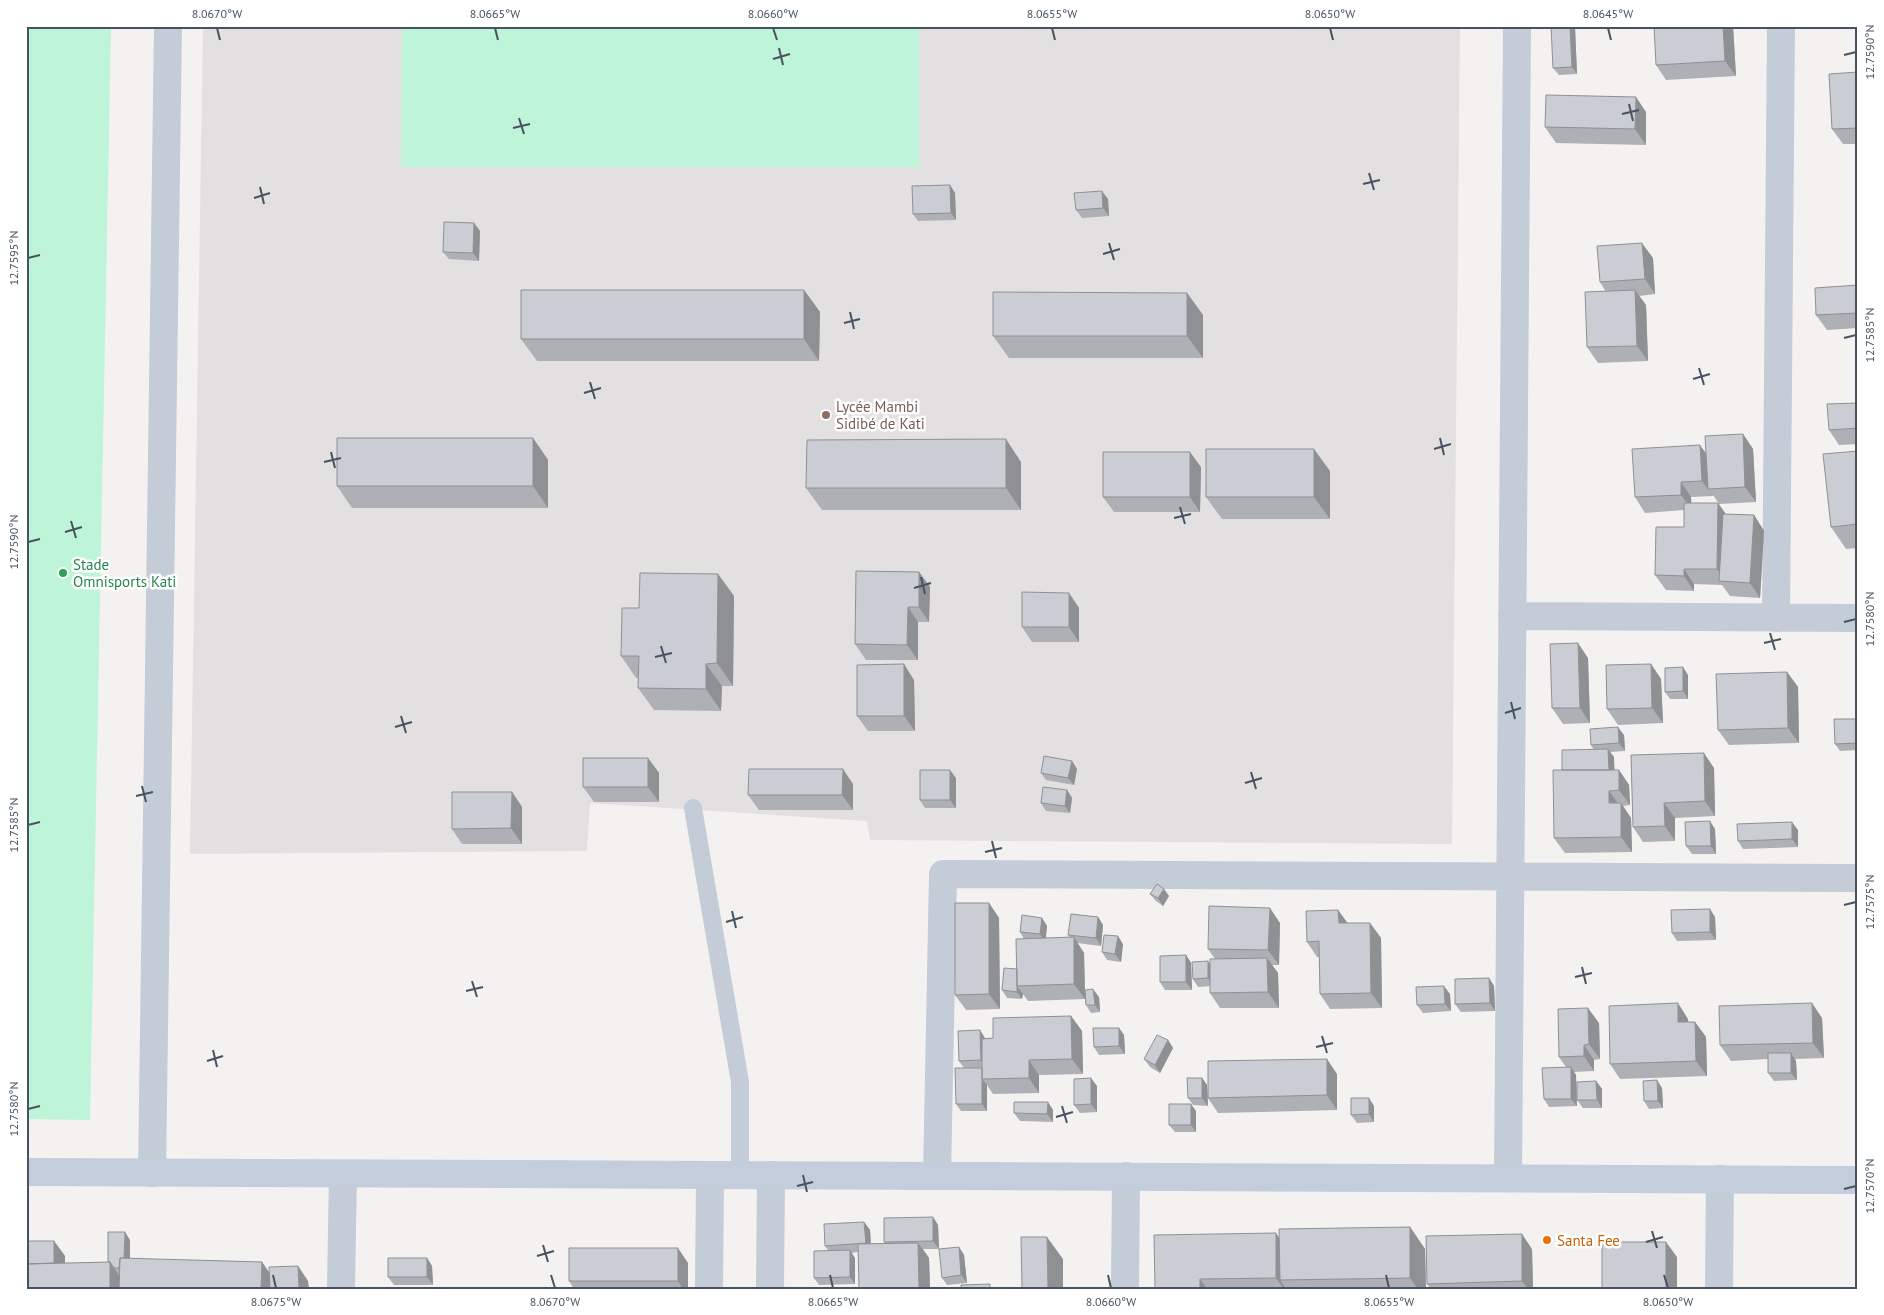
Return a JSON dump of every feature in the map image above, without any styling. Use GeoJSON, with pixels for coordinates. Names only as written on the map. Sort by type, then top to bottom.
{"type":"FeatureCollection","features":[{"type":"Feature","properties":{"kind":"main road"},"geometry":{"type":"LineString","coordinates":[[26,1172],[1858,1180]]}},
{"type":"Feature","properties":{"kind":"street"},"geometry":{"type":"LineString","coordinates":[[152,1173],[168,26]]}},
{"type":"Feature","properties":{"kind":"street"},"geometry":{"type":"LineString","coordinates":[[1508,1178],[1517,26]]}},
{"type":"Feature","properties":{"kind":"street"},"geometry":{"type":"LineString","coordinates":[[1776,618],[1781,26]]}},
{"type":"Feature","properties":{"kind":"street"},"geometry":{"type":"LineString","coordinates":[[1512,616],[1858,618]]}},
{"type":"Feature","properties":{"kind":"street"},"geometry":{"type":"LineString","coordinates":[[937,1176],[943,874],[1858,878]]}},
{"type":"Feature","properties":{"kind":"street"},"geometry":{"type":"LineString","coordinates":[[341,1289],[343,1174]]}},
{"type":"Feature","properties":{"kind":"street"},"geometry":{"type":"LineString","coordinates":[[709,1289],[710,1175]]}},
{"type":"Feature","properties":{"kind":"street"},"geometry":{"type":"LineString","coordinates":[[770,1289],[771,1175]]}},
{"type":"Feature","properties":{"kind":"street"},"geometry":{"type":"LineString","coordinates":[[1125,1289],[1126,1176]]}},
{"type":"Feature","properties":{"kind":"street"},"geometry":{"type":"LineString","coordinates":[[1719,1289],[1720,1179]]}},
{"type":"Feature","properties":{"kind":"lane"},"geometry":{"type":"LineString","coordinates":[[693,808],[740,1082],[740,1175]]}},
{"type":"Feature","properties":{"kind":"shaded area","name":"Lycée Mambi Sidibé de Kati"},"geometry":{"type":"Polygon","coordinates":[[[203,26],[1460,26],[1452,844],[870,840],[867,821],[590,803],[587,851],[190,854],[203,26]]]}},
{"type":"Feature","properties":{"kind":"green space","name":"Stade Omnisports Kati"},"geometry":{"type":"Polygon","coordinates":[[[26,26],[111,26],[90,1120],[26,1119],[26,26]]]}},
{"type":"Feature","properties":{"kind":"green space"},"geometry":{"type":"Polygon","coordinates":[[[402,26],[919,26],[919,167],[401,167],[402,26]]]}},
{"type":"Feature","properties":{"kind":"building"},"geometry":{"type":"Polygon","coordinates":[[[1551,26],[1570,26],[1572,67],[1553,68],[1551,26]]]}},
{"type":"Feature","properties":{"kind":"building"},"geometry":{"type":"Polygon","coordinates":[[[1654,26],[1723,26],[1725,61],[1656,65],[1654,26]]]}},
{"type":"Feature","properties":{"kind":"building"},"geometry":{"type":"Polygon","coordinates":[[[1858,72],[1858,128],[1832,129],[1829,74],[1858,72]]]}},
{"type":"Feature","properties":{"kind":"building"},"geometry":{"type":"Polygon","coordinates":[[[1546,95],[1636,97],[1635,129],[1545,127],[1546,95]]]}},
{"type":"Feature","properties":{"kind":"building"},"geometry":{"type":"Polygon","coordinates":[[[950,185],[951,213],[913,214],[912,186],[950,185]]]}},
{"type":"Feature","properties":{"kind":"building"},"geometry":{"type":"Polygon","coordinates":[[[1102,191],[1103,208],[1076,210],[1074,193],[1102,191]]]}},
{"type":"Feature","properties":{"kind":"building"},"geometry":{"type":"Polygon","coordinates":[[[444,222],[474,223],[473,253],[443,252],[444,222]]]}},
{"type":"Feature","properties":{"kind":"building"},"geometry":{"type":"Polygon","coordinates":[[[1642,243],[1645,279],[1600,282],[1597,246],[1642,243]]]}},
{"type":"Feature","properties":{"kind":"building"},"geometry":{"type":"Polygon","coordinates":[[[1858,285],[1858,313],[1816,315],[1815,288],[1858,285]]]}},
{"type":"Feature","properties":{"kind":"building"},"geometry":{"type":"Polygon","coordinates":[[[521,290],[804,290],[804,339],[521,339],[521,290]]]}},
{"type":"Feature","properties":{"kind":"building"},"geometry":{"type":"Polygon","coordinates":[[[1635,290],[1637,346],[1587,347],[1585,292],[1635,290]]]}},
{"type":"Feature","properties":{"kind":"building"},"geometry":{"type":"Polygon","coordinates":[[[993,292],[1187,293],[1187,336],[993,336],[993,292]]]}},
{"type":"Feature","properties":{"kind":"building"},"geometry":{"type":"Polygon","coordinates":[[[1858,403],[1858,428],[1829,430],[1827,404],[1858,403]]]}},
{"type":"Feature","properties":{"kind":"building"},"geometry":{"type":"Polygon","coordinates":[[[1743,434],[1745,487],[1708,489],[1705,436],[1743,434]]]}},
{"type":"Feature","properties":{"kind":"building"},"geometry":{"type":"Polygon","coordinates":[[[337,438],[533,438],[533,486],[337,486],[337,438]]]}},
{"type":"Feature","properties":{"kind":"building"},"geometry":{"type":"Polygon","coordinates":[[[1006,439],[1006,488],[806,488],[807,440],[1006,439]]]}},
{"type":"Feature","properties":{"kind":"building"},"geometry":{"type":"Polygon","coordinates":[[[1700,445],[1702,481],[1681,482],[1681,495],[1635,497],[1632,449],[1700,445]]]}},
{"type":"Feature","properties":{"kind":"building"},"geometry":{"type":"Polygon","coordinates":[[[1206,449],[1314,449],[1314,497],[1206,497],[1206,449]]]}},
{"type":"Feature","properties":{"kind":"building"},"geometry":{"type":"Polygon","coordinates":[[[1858,451],[1858,524],[1831,527],[1823,454],[1858,451]]]}},
{"type":"Feature","properties":{"kind":"building"},"geometry":{"type":"Polygon","coordinates":[[[1103,452],[1190,452],[1190,497],[1103,497],[1103,452]]]}},
{"type":"Feature","properties":{"kind":"building"},"geometry":{"type":"Polygon","coordinates":[[[1684,503],[1718,503],[1717,569],[1684,569],[1684,576],[1655,575],[1656,527],[1684,527],[1684,503]]]}},
{"type":"Feature","properties":{"kind":"building"},"geometry":{"type":"Polygon","coordinates":[[[1723,514],[1754,515],[1750,583],[1719,581],[1723,514]]]}},
{"type":"Feature","properties":{"kind":"building"},"geometry":{"type":"Polygon","coordinates":[[[856,571],[919,572],[919,607],[908,607],[907,645],[855,644],[856,571]]]}},
{"type":"Feature","properties":{"kind":"building"},"geometry":{"type":"Polygon","coordinates":[[[640,573],[718,574],[717,663],[706,664],[706,689],[638,688],[639,656],[621,656],[622,608],[639,608],[640,573]]]}},
{"type":"Feature","properties":{"kind":"building"},"geometry":{"type":"Polygon","coordinates":[[[1022,592],[1069,593],[1069,627],[1022,627],[1022,592]]]}},
{"type":"Feature","properties":{"kind":"building"},"geometry":{"type":"Polygon","coordinates":[[[1578,643],[1580,708],[1552,708],[1550,644],[1578,643]]]}},
{"type":"Feature","properties":{"kind":"building"},"geometry":{"type":"Polygon","coordinates":[[[904,664],[904,716],[857,716],[857,665],[904,664]]]}},
{"type":"Feature","properties":{"kind":"building"},"geometry":{"type":"Polygon","coordinates":[[[1651,664],[1652,708],[1607,709],[1606,665],[1651,664]]]}},
{"type":"Feature","properties":{"kind":"building"},"geometry":{"type":"Polygon","coordinates":[[[1683,667],[1683,691],[1665,692],[1665,668],[1683,667]]]}},
{"type":"Feature","properties":{"kind":"building"},"geometry":{"type":"Polygon","coordinates":[[[1787,672],[1788,728],[1718,730],[1716,674],[1787,672]]]}},
{"type":"Feature","properties":{"kind":"building"},"geometry":{"type":"Polygon","coordinates":[[[1834,719],[1858,719],[1858,743],[1835,744],[1834,719]]]}},
{"type":"Feature","properties":{"kind":"building"},"geometry":{"type":"Polygon","coordinates":[[[1618,727],[1619,743],[1591,745],[1590,729],[1618,727]]]}},
{"type":"Feature","properties":{"kind":"building"},"geometry":{"type":"Polygon","coordinates":[[[1608,749],[1609,770],[1562,770],[1562,750],[1608,749]]]}},
{"type":"Feature","properties":{"kind":"building"},"geometry":{"type":"Polygon","coordinates":[[[1704,753],[1705,801],[1664,803],[1665,826],[1633,827],[1631,755],[1704,753]]]}},
{"type":"Feature","properties":{"kind":"building"},"geometry":{"type":"Polygon","coordinates":[[[1044,756],[1072,761],[1068,778],[1041,773],[1044,756]]]}},
{"type":"Feature","properties":{"kind":"building"},"geometry":{"type":"Polygon","coordinates":[[[583,758],[648,758],[648,787],[583,787],[583,758]]]}},
{"type":"Feature","properties":{"kind":"building"},"geometry":{"type":"Polygon","coordinates":[[[749,769],[843,769],[842,795],[748,795],[749,769]]]}},
{"type":"Feature","properties":{"kind":"building"},"geometry":{"type":"Polygon","coordinates":[[[920,770],[950,770],[950,800],[920,800],[920,770]]]}},
{"type":"Feature","properties":{"kind":"building"},"geometry":{"type":"Polygon","coordinates":[[[1553,770],[1619,770],[1619,790],[1609,791],[1609,803],[1621,803],[1621,837],[1554,838],[1553,770]]]}},
{"type":"Feature","properties":{"kind":"building"},"geometry":{"type":"Polygon","coordinates":[[[1043,787],[1067,790],[1065,806],[1041,803],[1043,787]]]}},
{"type":"Feature","properties":{"kind":"building"},"geometry":{"type":"Polygon","coordinates":[[[452,792],[512,792],[511,828],[452,829],[452,792]]]}},
{"type":"Feature","properties":{"kind":"building"},"geometry":{"type":"Polygon","coordinates":[[[1710,821],[1711,846],[1686,846],[1685,822],[1710,821]]]}},
{"type":"Feature","properties":{"kind":"building"},"geometry":{"type":"Polygon","coordinates":[[[1792,822],[1792,839],[1738,841],[1737,824],[1792,822]]]}},
{"type":"Feature","properties":{"kind":"building"},"geometry":{"type":"Polygon","coordinates":[[[1157,884],[1164,889],[1158,898],[1150,894],[1157,884]]]}},
{"type":"Feature","properties":{"kind":"building"},"geometry":{"type":"Polygon","coordinates":[[[955,903],[989,903],[989,994],[955,995],[955,903]]]}},
{"type":"Feature","properties":{"kind":"building"},"geometry":{"type":"Polygon","coordinates":[[[1209,906],[1270,908],[1268,950],[1208,949],[1209,906]]]}},
{"type":"Feature","properties":{"kind":"building"},"geometry":{"type":"Polygon","coordinates":[[[1710,909],[1710,932],[1672,933],[1671,910],[1710,909]]]}},
{"type":"Feature","properties":{"kind":"building"},"geometry":{"type":"Polygon","coordinates":[[[1338,910],[1339,923],[1370,923],[1371,993],[1320,994],[1319,941],[1307,942],[1306,911],[1338,910]]]}},
{"type":"Feature","properties":{"kind":"building"},"geometry":{"type":"Polygon","coordinates":[[[1071,914],[1098,917],[1096,938],[1068,935],[1071,914]]]}},
{"type":"Feature","properties":{"kind":"building"},"geometry":{"type":"Polygon","coordinates":[[[1022,915],[1042,918],[1040,934],[1020,932],[1022,915]]]}},
{"type":"Feature","properties":{"kind":"building"},"geometry":{"type":"Polygon","coordinates":[[[1104,935],[1118,936],[1115,954],[1102,952],[1104,935]]]}},
{"type":"Feature","properties":{"kind":"building"},"geometry":{"type":"Polygon","coordinates":[[[1074,937],[1074,984],[1017,986],[1016,939],[1074,937]]]}},
{"type":"Feature","properties":{"kind":"building"},"geometry":{"type":"Polygon","coordinates":[[[1186,955],[1186,982],[1160,982],[1160,956],[1186,955]]]}},
{"type":"Feature","properties":{"kind":"building"},"geometry":{"type":"Polygon","coordinates":[[[1267,958],[1268,992],[1210,993],[1210,959],[1267,958]]]}},
{"type":"Feature","properties":{"kind":"building"},"geometry":{"type":"Polygon","coordinates":[[[1208,961],[1208,978],[1193,979],[1192,962],[1208,961]]]}},
{"type":"Feature","properties":{"kind":"building"},"geometry":{"type":"Polygon","coordinates":[[[1004,968],[1017,969],[1017,992],[1002,990],[1004,968]]]}},
{"type":"Feature","properties":{"kind":"building"},"geometry":{"type":"Polygon","coordinates":[[[1489,978],[1490,1003],[1455,1004],[1455,979],[1489,978]]]}},
{"type":"Feature","properties":{"kind":"building"},"geometry":{"type":"Polygon","coordinates":[[[1444,986],[1445,1004],[1417,1005],[1416,987],[1444,986]]]}},
{"type":"Feature","properties":{"kind":"building"},"geometry":{"type":"Polygon","coordinates":[[[1093,989],[1095,1005],[1086,1005],[1085,990],[1093,989]]]}},
{"type":"Feature","properties":{"kind":"building"},"geometry":{"type":"Polygon","coordinates":[[[1678,1003],[1678,1022],[1695,1022],[1696,1061],[1610,1064],[1609,1006],[1678,1003]]]}},
{"type":"Feature","properties":{"kind":"building"},"geometry":{"type":"Polygon","coordinates":[[[1812,1003],[1813,1043],[1720,1045],[1719,1006],[1812,1003]]]}},
{"type":"Feature","properties":{"kind":"building"},"geometry":{"type":"Polygon","coordinates":[[[1588,1008],[1589,1044],[1584,1045],[1584,1056],[1559,1057],[1558,1009],[1588,1008]]]}},
{"type":"Feature","properties":{"kind":"building"},"geometry":{"type":"Polygon","coordinates":[[[1071,1016],[1072,1059],[1029,1060],[1029,1078],[982,1079],[982,1039],[993,1038],[993,1018],[1071,1016]]]}},
{"type":"Feature","properties":{"kind":"building"},"geometry":{"type":"Polygon","coordinates":[[[1093,1028],[1119,1028],[1119,1046],[1094,1047],[1093,1028]]]}},
{"type":"Feature","properties":{"kind":"building"},"geometry":{"type":"Polygon","coordinates":[[[980,1030],[981,1060],[959,1061],[958,1031],[980,1030]]]}},
{"type":"Feature","properties":{"kind":"building"},"geometry":{"type":"Polygon","coordinates":[[[1157,1035],[1168,1040],[1155,1065],[1144,1059],[1157,1035]]]}},
{"type":"Feature","properties":{"kind":"building"},"geometry":{"type":"Polygon","coordinates":[[[1768,1053],[1791,1053],[1791,1073],[1768,1073],[1768,1053]]]}},
{"type":"Feature","properties":{"kind":"building"},"geometry":{"type":"Polygon","coordinates":[[[1327,1059],[1327,1095],[1208,1098],[1208,1061],[1327,1059]]]}},
{"type":"Feature","properties":{"kind":"building"},"geometry":{"type":"Polygon","coordinates":[[[1571,1067],[1571,1099],[1544,1099],[1542,1068],[1571,1067]]]}},
{"type":"Feature","properties":{"kind":"building"},"geometry":{"type":"Polygon","coordinates":[[[955,1068],[982,1068],[982,1104],[956,1104],[955,1068]]]}},
{"type":"Feature","properties":{"kind":"building"},"geometry":{"type":"Polygon","coordinates":[[[1091,1078],[1091,1104],[1074,1105],[1074,1079],[1091,1078]]]}},
{"type":"Feature","properties":{"kind":"building"},"geometry":{"type":"Polygon","coordinates":[[[1187,1078],[1202,1078],[1202,1098],[1188,1098],[1187,1078]]]}},
{"type":"Feature","properties":{"kind":"building"},"geometry":{"type":"Polygon","coordinates":[[[1657,1080],[1658,1101],[1644,1101],[1643,1081],[1657,1080]]]}},
{"type":"Feature","properties":{"kind":"building"},"geometry":{"type":"Polygon","coordinates":[[[1596,1081],[1597,1100],[1577,1100],[1577,1082],[1596,1081]]]}},
{"type":"Feature","properties":{"kind":"building"},"geometry":{"type":"Polygon","coordinates":[[[1351,1098],[1369,1098],[1369,1114],[1351,1115],[1351,1098]]]}},
{"type":"Feature","properties":{"kind":"building"},"geometry":{"type":"Polygon","coordinates":[[[1014,1102],[1048,1102],[1047,1114],[1014,1113],[1014,1102]]]}},
{"type":"Feature","properties":{"kind":"building"},"geometry":{"type":"Polygon","coordinates":[[[1169,1104],[1191,1104],[1191,1125],[1169,1125],[1169,1104]]]}},
{"type":"Feature","properties":{"kind":"building"},"geometry":{"type":"Polygon","coordinates":[[[933,1217],[933,1241],[884,1242],[884,1218],[933,1217]]]}},
{"type":"Feature","properties":{"kind":"building"},"geometry":{"type":"Polygon","coordinates":[[[864,1222],[866,1243],[825,1246],[824,1224],[864,1222]]]}},
{"type":"Feature","properties":{"kind":"building"},"geometry":{"type":"Polygon","coordinates":[[[1410,1227],[1410,1278],[1280,1280],[1279,1229],[1410,1227]]]}},
{"type":"Feature","properties":{"kind":"building"},"geometry":{"type":"Polygon","coordinates":[[[108,1232],[125,1232],[124,1258],[120,1258],[119,1268],[114,1268],[108,1262],[108,1232]]]}},
{"type":"Feature","properties":{"kind":"building"},"geometry":{"type":"Polygon","coordinates":[[[1276,1233],[1276,1278],[1200,1279],[1200,1289],[1155,1289],[1154,1235],[1276,1233]]]}},
{"type":"Feature","properties":{"kind":"building"},"geometry":{"type":"Polygon","coordinates":[[[1522,1234],[1522,1281],[1427,1284],[1426,1236],[1522,1234]]]}},
{"type":"Feature","properties":{"kind":"building"},"geometry":{"type":"Polygon","coordinates":[[[1021,1237],[1047,1237],[1048,1289],[1022,1289],[1021,1237]]]}},
{"type":"Feature","properties":{"kind":"building"},"geometry":{"type":"Polygon","coordinates":[[[26,1241],[54,1241],[54,1263],[26,1264],[26,1241]]]}},
{"type":"Feature","properties":{"kind":"building"},"geometry":{"type":"Polygon","coordinates":[[[1602,1242],[1666,1242],[1666,1289],[1602,1289],[1602,1242]]]}},
{"type":"Feature","properties":{"kind":"building"},"geometry":{"type":"Polygon","coordinates":[[[918,1243],[919,1289],[859,1289],[858,1244],[918,1243]]]}},
{"type":"Feature","properties":{"kind":"building"},"geometry":{"type":"Polygon","coordinates":[[[959,1247],[961,1275],[942,1278],[939,1249],[959,1247]]]}},
{"type":"Feature","properties":{"kind":"building"},"geometry":{"type":"Polygon","coordinates":[[[569,1248],[678,1248],[678,1281],[569,1281],[569,1248]]]}},
{"type":"Feature","properties":{"kind":"building"},"geometry":{"type":"Polygon","coordinates":[[[850,1250],[850,1277],[814,1278],[814,1251],[850,1250]]]}},
{"type":"Feature","properties":{"kind":"building"},"geometry":{"type":"Polygon","coordinates":[[[120,1258],[262,1262],[261,1289],[119,1289],[120,1258]]]}},
{"type":"Feature","properties":{"kind":"building"},"geometry":{"type":"Polygon","coordinates":[[[388,1258],[427,1258],[427,1277],[388,1277],[388,1258]]]}},
{"type":"Feature","properties":{"kind":"building"},"geometry":{"type":"Polygon","coordinates":[[[110,1262],[110,1289],[26,1289],[26,1264],[110,1262]]]}},
{"type":"Feature","properties":{"kind":"building"},"geometry":{"type":"Polygon","coordinates":[[[298,1266],[299,1289],[270,1289],[269,1267],[298,1266]]]}},
{"type":"Feature","properties":{"kind":"building"},"geometry":{"type":"Polygon","coordinates":[[[990,1284],[990,1289],[961,1289],[961,1285],[990,1284]]]}},
{"type":"Feature","properties":{"kind":"place","name":"Lycée Mambi Sidibé de Kati"},"geometry":{"type":"Point","coordinates":[826,415]}},
{"type":"Feature","properties":{"kind":"place","name":"Stade Omnisports Kati"},"geometry":{"type":"Point","coordinates":[63,573]}},
{"type":"Feature","properties":{"kind":"place","name":"Santa Fee"},"geometry":{"type":"Point","coordinates":[1547,1240]}}]}
